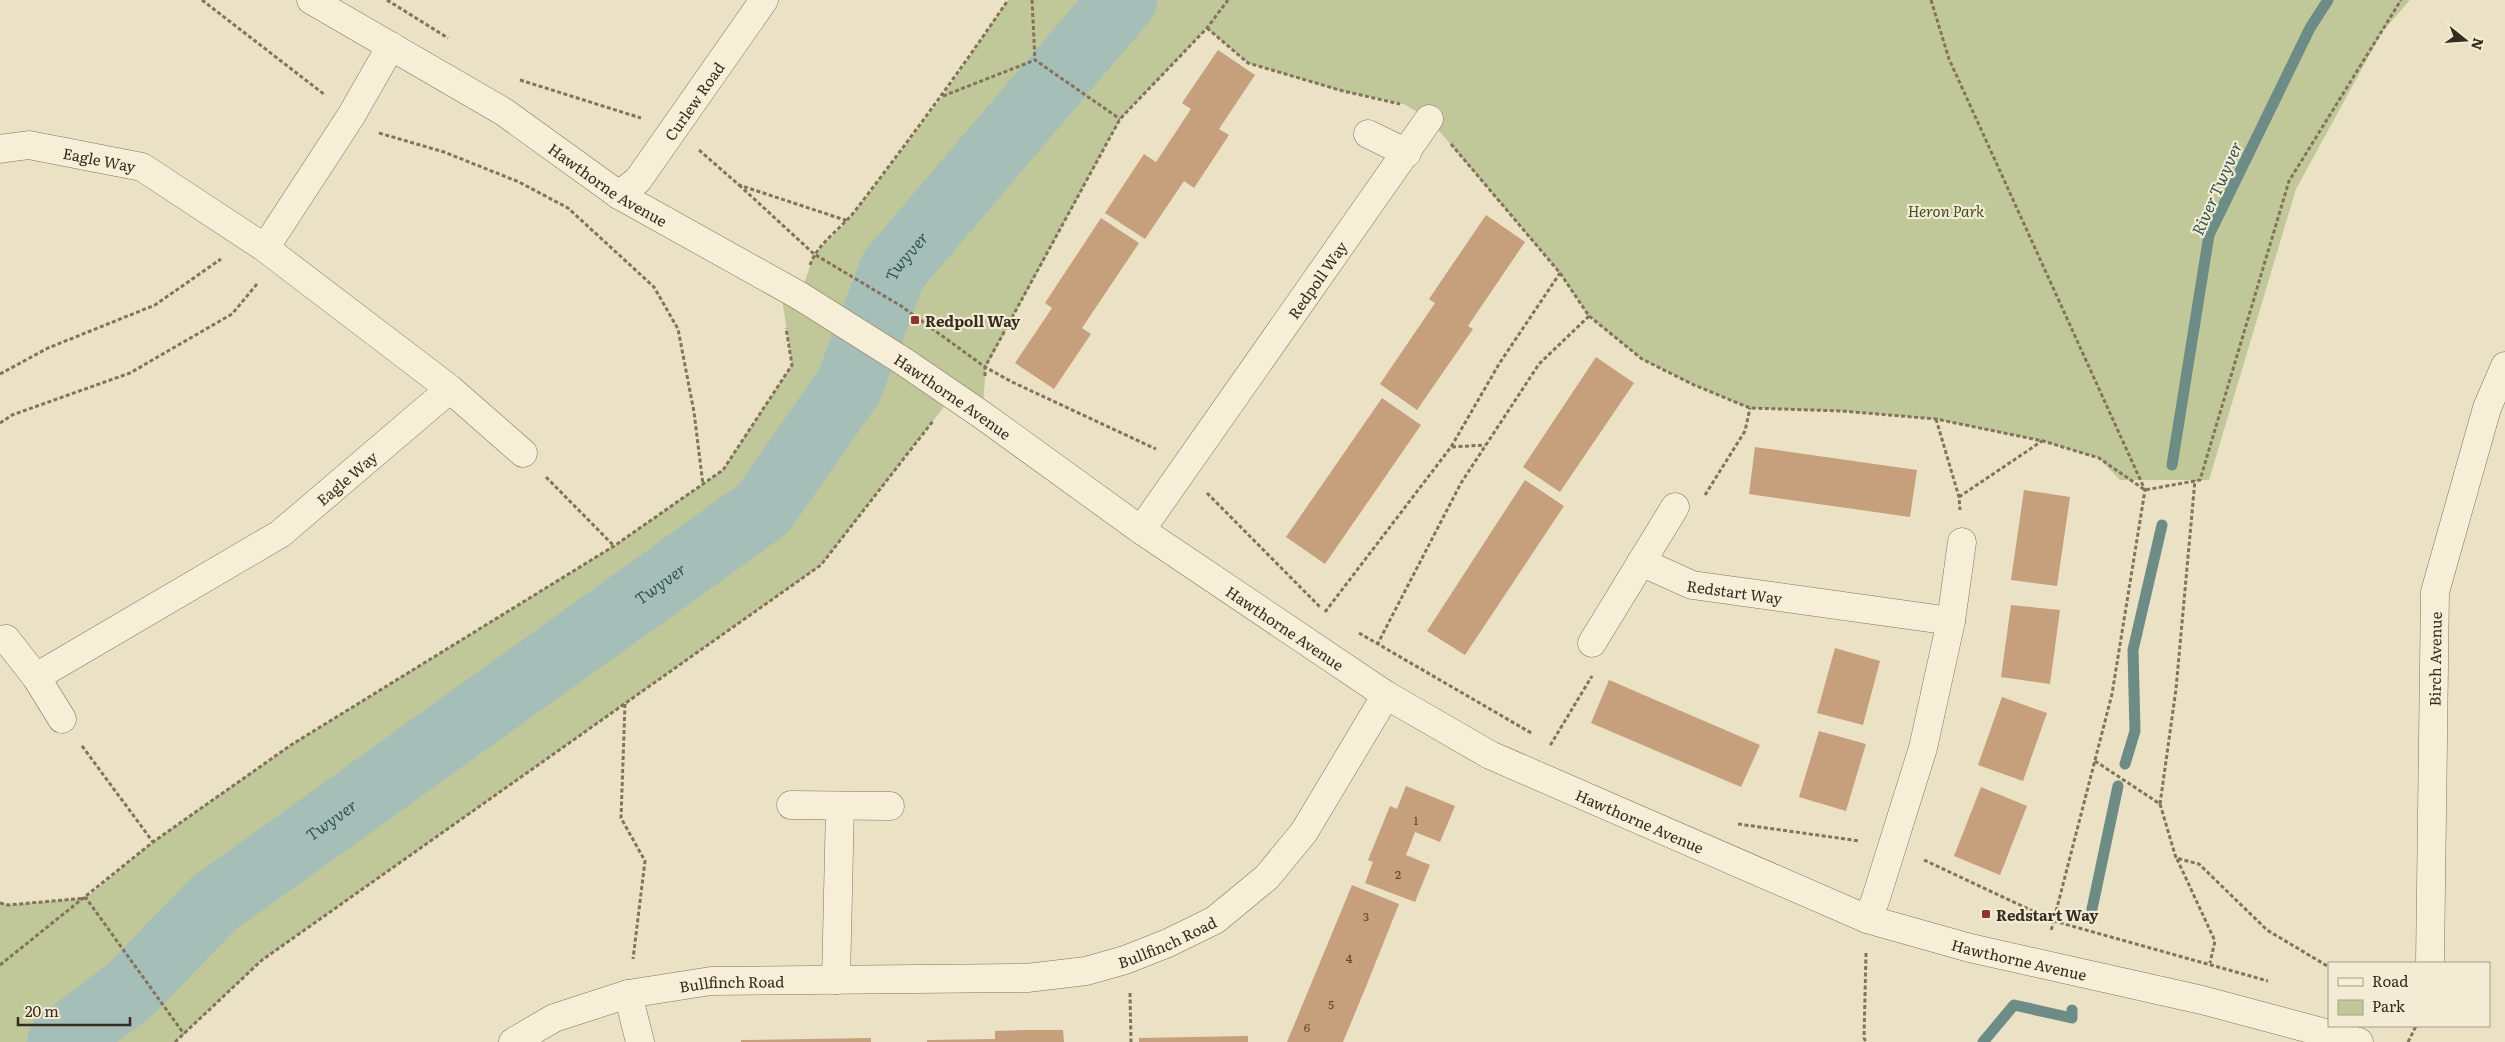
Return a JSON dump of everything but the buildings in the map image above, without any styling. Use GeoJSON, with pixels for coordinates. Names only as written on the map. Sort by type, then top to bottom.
{"type":"FeatureCollection","features":[{"type":"Feature","properties":{"kind":"street","name":"Hawthorne Avenue"},"geometry":{"type":"LineString","coordinates":[[311,0],[504,112],[619,195],[790,290],[903,361],[953,394],[1141,530],[1386,695],[1490,755],[1867,919],[1970,948],[2202,1000],[2359,1042]]}},
{"type":"Feature","properties":{"kind":"street","name":"Curlew Road"},"geometry":{"type":"LineString","coordinates":[[619,195],[638,180],[764,0]]}},
{"type":"Feature","properties":{"kind":"street"},"geometry":{"type":"LineString","coordinates":[[265,248],[348,119],[391,46]]}},
{"type":"Feature","properties":{"kind":"street","name":"Redpoll Way"},"geometry":{"type":"LineString","coordinates":[[1141,530],[1185,470],[1429,119]]}},
{"type":"Feature","properties":{"kind":"street"},"geometry":{"type":"LineString","coordinates":[[1368,134],[1407,153]]}},
{"type":"Feature","properties":{"kind":"street","name":"Eagle Way"},"geometry":{"type":"LineString","coordinates":[[0,149],[29,145],[142,167],[265,248],[450,390],[280,534],[36,678]]}},
{"type":"Feature","properties":{"kind":"street","name":"Birch Avenue"},"geometry":{"type":"LineString","coordinates":[[2430,962],[2435,592],[2486,408],[2505,366]]}},
{"type":"Feature","properties":{"kind":"street"},"geometry":{"type":"LineString","coordinates":[[450,390],[523,453]]}},
{"type":"Feature","properties":{"kind":"street"},"geometry":{"type":"LineString","coordinates":[[1592,643],[1675,507]]}},
{"type":"Feature","properties":{"kind":"street"},"geometry":{"type":"LineString","coordinates":[[1867,919],[1892,848],[1923,748],[1951,621],[1962,542]]}},
{"type":"Feature","properties":{"kind":"street","name":"Redstart Way"},"geometry":{"type":"LineString","coordinates":[[1641,562],[1692,585],[1951,621]]}},
{"type":"Feature","properties":{"kind":"street"},"geometry":{"type":"LineString","coordinates":[[6,639],[36,678],[62,719]]}},
{"type":"Feature","properties":{"kind":"street","name":"Bullfinch Road"},"geometry":{"type":"LineString","coordinates":[[513,1042],[554,1018],[628,994],[711,981],[1027,978],[1086,970],[1125,960],[1168,943],[1215,920],[1267,877],[1304,832],[1386,695]]}},
{"type":"Feature","properties":{"kind":"street"},"geometry":{"type":"LineString","coordinates":[[791,805],[890,806]]}},
{"type":"Feature","properties":{"kind":"street"},"geometry":{"type":"LineString","coordinates":[[836,980],[840,806]]}},
{"type":"Feature","properties":{"kind":"street"},"geometry":{"type":"LineString","coordinates":[[628,994],[640,1042]]}},
{"type":"Feature","properties":{"kind":"path"},"geometry":{"type":"LineString","coordinates":[[202,0],[348,119],[444,152],[519,182],[568,208],[654,287],[678,329],[694,412],[703,484]]}},
{"type":"Feature","properties":{"kind":"path"},"geometry":{"type":"LineString","coordinates":[[387,0],[455,42]]}},
{"type":"Feature","properties":{"kind":"path"},"geometry":{"type":"LineString","coordinates":[[0,965],[86,898],[153,842],[291,745],[614,546],[723,470],[792,365],[790,290],[814,254],[848,221],[943,96],[1008,0]]}},
{"type":"Feature","properties":{"kind":"path"},"geometry":{"type":"LineString","coordinates":[[1032,0],[1035,60]]}},
{"type":"Feature","properties":{"kind":"path"},"geometry":{"type":"LineString","coordinates":[[982,415],[986,367],[1120,118],[1207,28],[1228,0]]}},
{"type":"Feature","properties":{"kind":"path"},"geometry":{"type":"LineString","coordinates":[[1932,0],[1949,59],[2145,490],[2112,694],[2054,921]]}},
{"type":"Feature","properties":{"kind":"path"},"geometry":{"type":"LineString","coordinates":[[1207,28],[1248,63],[1343,91],[1404,104],[1429,119],[1560,273],[1589,316],[1642,360],[1694,385],[1750,408],[1842,411],[1936,419],[2043,441],[2099,458],[2145,490],[2200,480],[2289,182],[2401,0]]}},
{"type":"Feature","properties":{"kind":"path"},"geometry":{"type":"LineString","coordinates":[[943,96],[1035,60]]}},
{"type":"Feature","properties":{"kind":"path"},"geometry":{"type":"LineString","coordinates":[[1035,60],[1120,118]]}},
{"type":"Feature","properties":{"kind":"path"},"geometry":{"type":"LineString","coordinates":[[514,78],[674,128],[814,254],[902,306],[986,367],[1012,382],[1171,456],[1332,617]]}},
{"type":"Feature","properties":{"kind":"path"},"geometry":{"type":"LineString","coordinates":[[739,185],[848,221]]}},
{"type":"Feature","properties":{"kind":"path"},"geometry":{"type":"LineString","coordinates":[[0,374],[48,348],[155,305],[265,248]]}},
{"type":"Feature","properties":{"kind":"path"},"geometry":{"type":"LineString","coordinates":[[0,423],[12,415],[130,373],[232,314],[265,248]]}},
{"type":"Feature","properties":{"kind":"path"},"geometry":{"type":"LineString","coordinates":[[1325,612],[1452,446],[1500,364],[1560,273]]}},
{"type":"Feature","properties":{"kind":"path"},"geometry":{"type":"LineString","coordinates":[[1377,644],[1461,483],[1539,364],[1589,316]]}},
{"type":"Feature","properties":{"kind":"path"},"geometry":{"type":"LineString","coordinates":[[175,1042],[262,960],[821,565],[953,394]]}},
{"type":"Feature","properties":{"kind":"path"},"geometry":{"type":"LineString","coordinates":[[1704,496],[1745,431],[1750,408]]}},
{"type":"Feature","properties":{"kind":"path"},"geometry":{"type":"LineString","coordinates":[[1936,419],[1958,497],[2043,441]]}},
{"type":"Feature","properties":{"kind":"path"},"geometry":{"type":"LineString","coordinates":[[1452,446],[1486,445]]}},
{"type":"Feature","properties":{"kind":"path"},"geometry":{"type":"LineString","coordinates":[[523,453],[614,546]]}},
{"type":"Feature","properties":{"kind":"path"},"geometry":{"type":"LineString","coordinates":[[2195,480],[2176,689],[2160,804],[2176,858],[2215,941],[2202,1000]]}},
{"type":"Feature","properties":{"kind":"path"},"geometry":{"type":"LineString","coordinates":[[1355,631],[1534,735]]}},
{"type":"Feature","properties":{"kind":"path"},"geometry":{"type":"LineString","coordinates":[[1551,744],[1593,673]]}},
{"type":"Feature","properties":{"kind":"path"},"geometry":{"type":"LineString","coordinates":[[625,704],[622,818],[645,861],[628,994]]}},
{"type":"Feature","properties":{"kind":"path"},"geometry":{"type":"LineString","coordinates":[[62,719],[153,842]]}},
{"type":"Feature","properties":{"kind":"path"},"geometry":{"type":"LineString","coordinates":[[1543,740],[1560,748]]}},
{"type":"Feature","properties":{"kind":"path"},"geometry":{"type":"LineString","coordinates":[[2095,761],[2160,804]]}},
{"type":"Feature","properties":{"kind":"path"},"geometry":{"type":"LineString","coordinates":[[1729,823],[1865,841],[1892,848],[1914,856],[2054,921],[2210,963]]}},
{"type":"Feature","properties":{"kind":"path"},"geometry":{"type":"LineString","coordinates":[[2176,858],[2198,864],[2267,930],[2328,966]]}},
{"type":"Feature","properties":{"kind":"path"},"geometry":{"type":"LineString","coordinates":[[86,898],[184,1034]]}},
{"type":"Feature","properties":{"kind":"path"},"geometry":{"type":"LineString","coordinates":[[0,903],[8,905],[86,898]]}},
{"type":"Feature","properties":{"kind":"path"},"geometry":{"type":"LineString","coordinates":[[1863,1041],[1867,919]]}},
{"type":"Feature","properties":{"kind":"path"},"geometry":{"type":"LineString","coordinates":[[1125,960],[1130,980],[1131,1042]]}},
{"type":"Feature","properties":{"kind":"path"},"geometry":{"type":"LineString","coordinates":[[2408,1042],[2416,1027]]}},
{"type":"Feature","properties":{"kind":"green space","name":"Heron Park"},"geometry":{"type":"Polygon","coordinates":[[[1008,0],[2410,0],[2382,32],[2296,189],[2209,480],[2120,480],[2099,458],[2043,441],[1936,419],[1842,411],[1750,408],[1694,385],[1642,359],[1589,316],[1560,273],[1429,119],[1404,104],[1343,91],[1248,63],[1207,28],[1120,119],[986,367],[982,415],[953,395],[821,565],[262,960],[175,1042],[0,1042],[0,903],[8,905],[86,898],[153,842],[291,745],[614,546],[723,470],[792,365],[780,285],[800,296],[814,254],[848,221],[943,96],[1008,0]]]}},
{"type":"Feature","properties":{"kind":"waterway","name":"Twyver"},"geometry":{"type":"LineString","coordinates":[[61,1042],[131,989],[213,904],[763,509],[849,386],[893,270],[1123,0]]}},
{"type":"Feature","properties":{"kind":"waterway","name":"River Twyver"},"geometry":{"type":"LineString","coordinates":[[2172,465],[2209,235],[2310,28],[2328,0]]}},
{"type":"Feature","properties":{"kind":"waterway"},"geometry":{"type":"LineString","coordinates":[[2125,764],[2135,731],[2133,650],[2162,525]]}},
{"type":"Feature","properties":{"kind":"waterway"},"geometry":{"type":"LineString","coordinates":[[2092,909],[2118,786]]}},
{"type":"Feature","properties":{"kind":"waterway","name":"Twyver"},"geometry":{"type":"LineString","coordinates":[[1983,1042],[2014,1005],[2072,1018],[2072,1010]]}},
{"type":"Feature","properties":{"kind":"place","name":"Redpoll Way"},"geometry":{"type":"Point","coordinates":[915,320]}},
{"type":"Feature","properties":{"kind":"place","name":"Redstart Way"},"geometry":{"type":"Point","coordinates":[1986,914]}}]}
